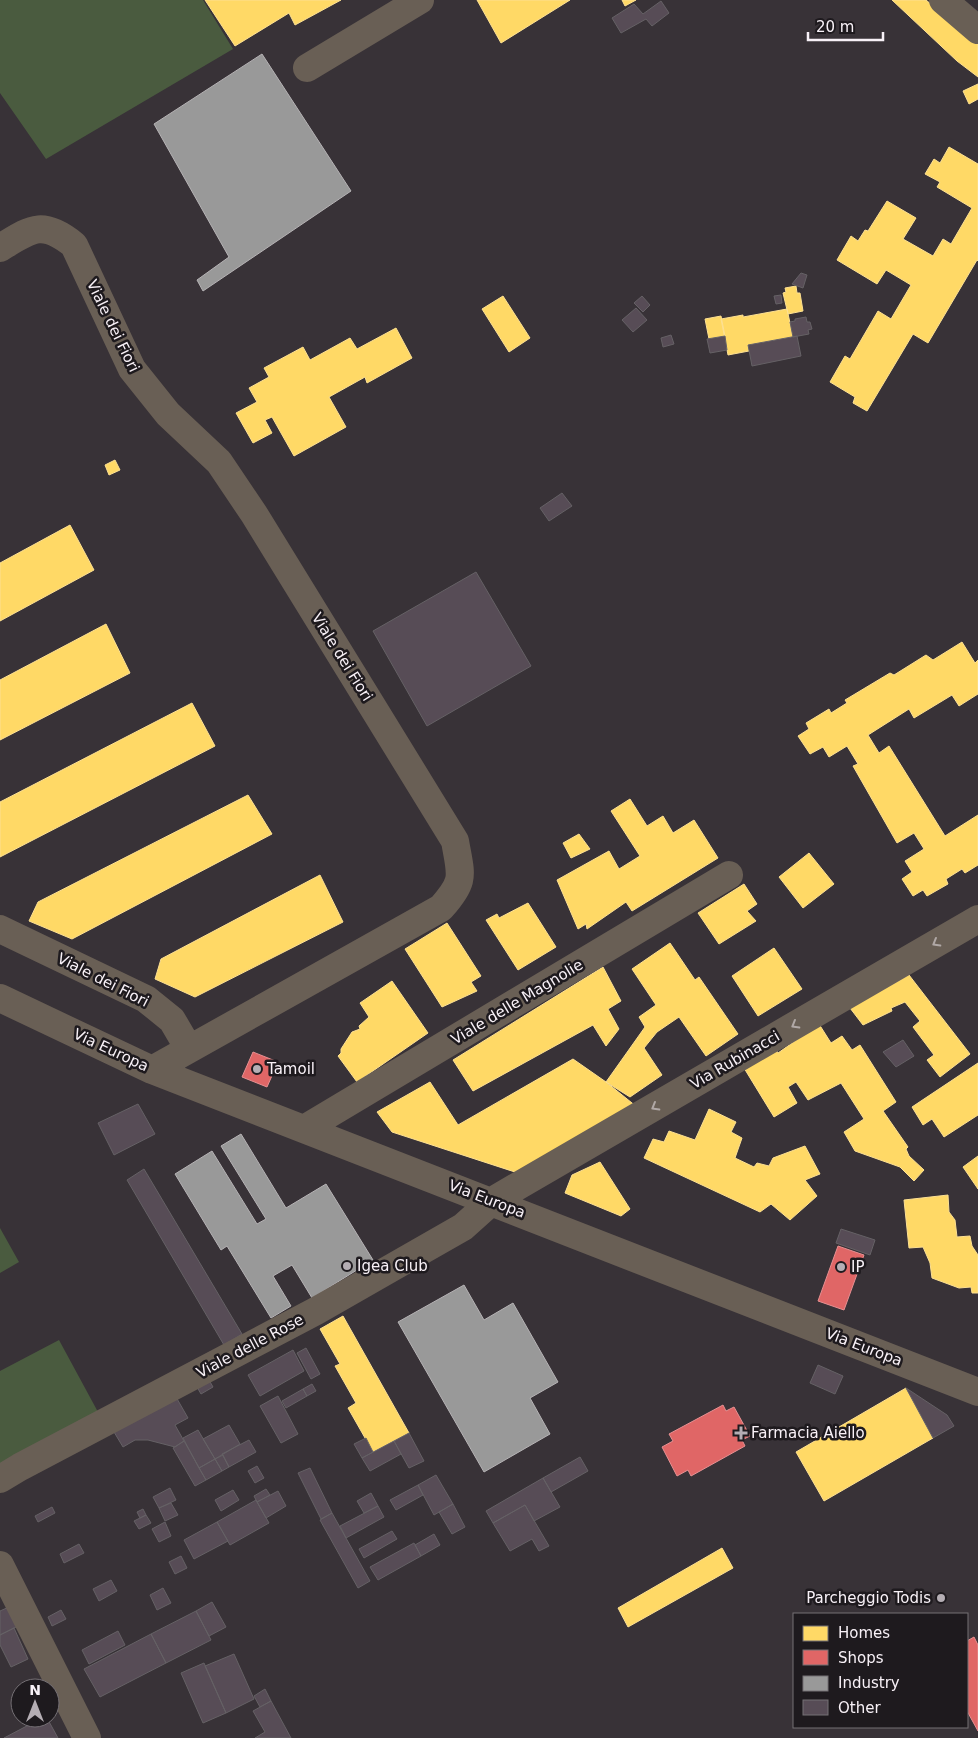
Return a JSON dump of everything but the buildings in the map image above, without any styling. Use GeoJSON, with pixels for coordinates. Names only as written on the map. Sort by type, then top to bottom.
{"type":"FeatureCollection","features":[{"type":"Feature","properties":{"kind":"street"},"geometry":{"type":"LineString","coordinates":[[307,68],[420,0]]}},
{"type":"Feature","properties":{"kind":"street"},"geometry":{"type":"LineString","coordinates":[[943,0],[978,30]]}},
{"type":"Feature","properties":{"kind":"street","name":"Viale dei Fiori"},"geometry":{"type":"LineString","coordinates":[[0,248],[29,231],[46,228],[63,236],[74,245],[132,370],[168,414],[219,462],[254,514],[455,841],[461,875],[456,892],[441,908],[152,1070]]}},
{"type":"Feature","properties":{"kind":"street","name":"Viale delle Magnolie"},"geometry":{"type":"LineString","coordinates":[[304,1129],[729,875]]}},
{"type":"Feature","properties":{"kind":"street","name":"Via Rubinacci"},"geometry":{"type":"LineString","coordinates":[[492,1201],[978,919]]}},
{"type":"Feature","properties":{"kind":"street","name":"Viale dei Fiori"},"geometry":{"type":"LineString","coordinates":[[0,928],[146,999],[172,1020],[189,1050]]}},
{"type":"Feature","properties":{"kind":"street","name":"Via Europa"},"geometry":{"type":"LineString","coordinates":[[0,998],[152,1070],[978,1392]]}},
{"type":"Feature","properties":{"kind":"street","name":"Viale delle Rose"},"geometry":{"type":"LineString","coordinates":[[0,1479],[325,1306],[463,1228],[492,1201]]}},
{"type":"Feature","properties":{"kind":"street"},"geometry":{"type":"LineString","coordinates":[[0,1565],[87,1738]]}},
{"type":"Feature","properties":{"kind":"green space"},"geometry":{"type":"Polygon","coordinates":[[[0,0],[203,0],[233,49],[46,159],[0,93],[0,0]]]}},
{"type":"Feature","properties":{"kind":"green space"},"geometry":{"type":"Polygon","coordinates":[[[0,1228],[19,1262],[0,1273],[0,1228]]]}},
{"type":"Feature","properties":{"kind":"green space"},"geometry":{"type":"Polygon","coordinates":[[[59,1340],[98,1412],[0,1464],[0,1371],[59,1340]]]}},
{"type":"Feature","properties":{"kind":"place","name":"Tamoil"},"geometry":{"type":"Point","coordinates":[257,1069]}},
{"type":"Feature","properties":{"kind":"place","name":"Igea Club"},"geometry":{"type":"Point","coordinates":[347,1266]}},
{"type":"Feature","properties":{"kind":"place","name":"IP"},"geometry":{"type":"Point","coordinates":[841,1267]}},
{"type":"Feature","properties":{"kind":"place","name":"Farmacia Aiello"},"geometry":{"type":"Point","coordinates":[741,1433]}},
{"type":"Feature","properties":{"kind":"place","name":"Parcheggio Todis"},"geometry":{"type":"Point","coordinates":[941,1598]}}]}
